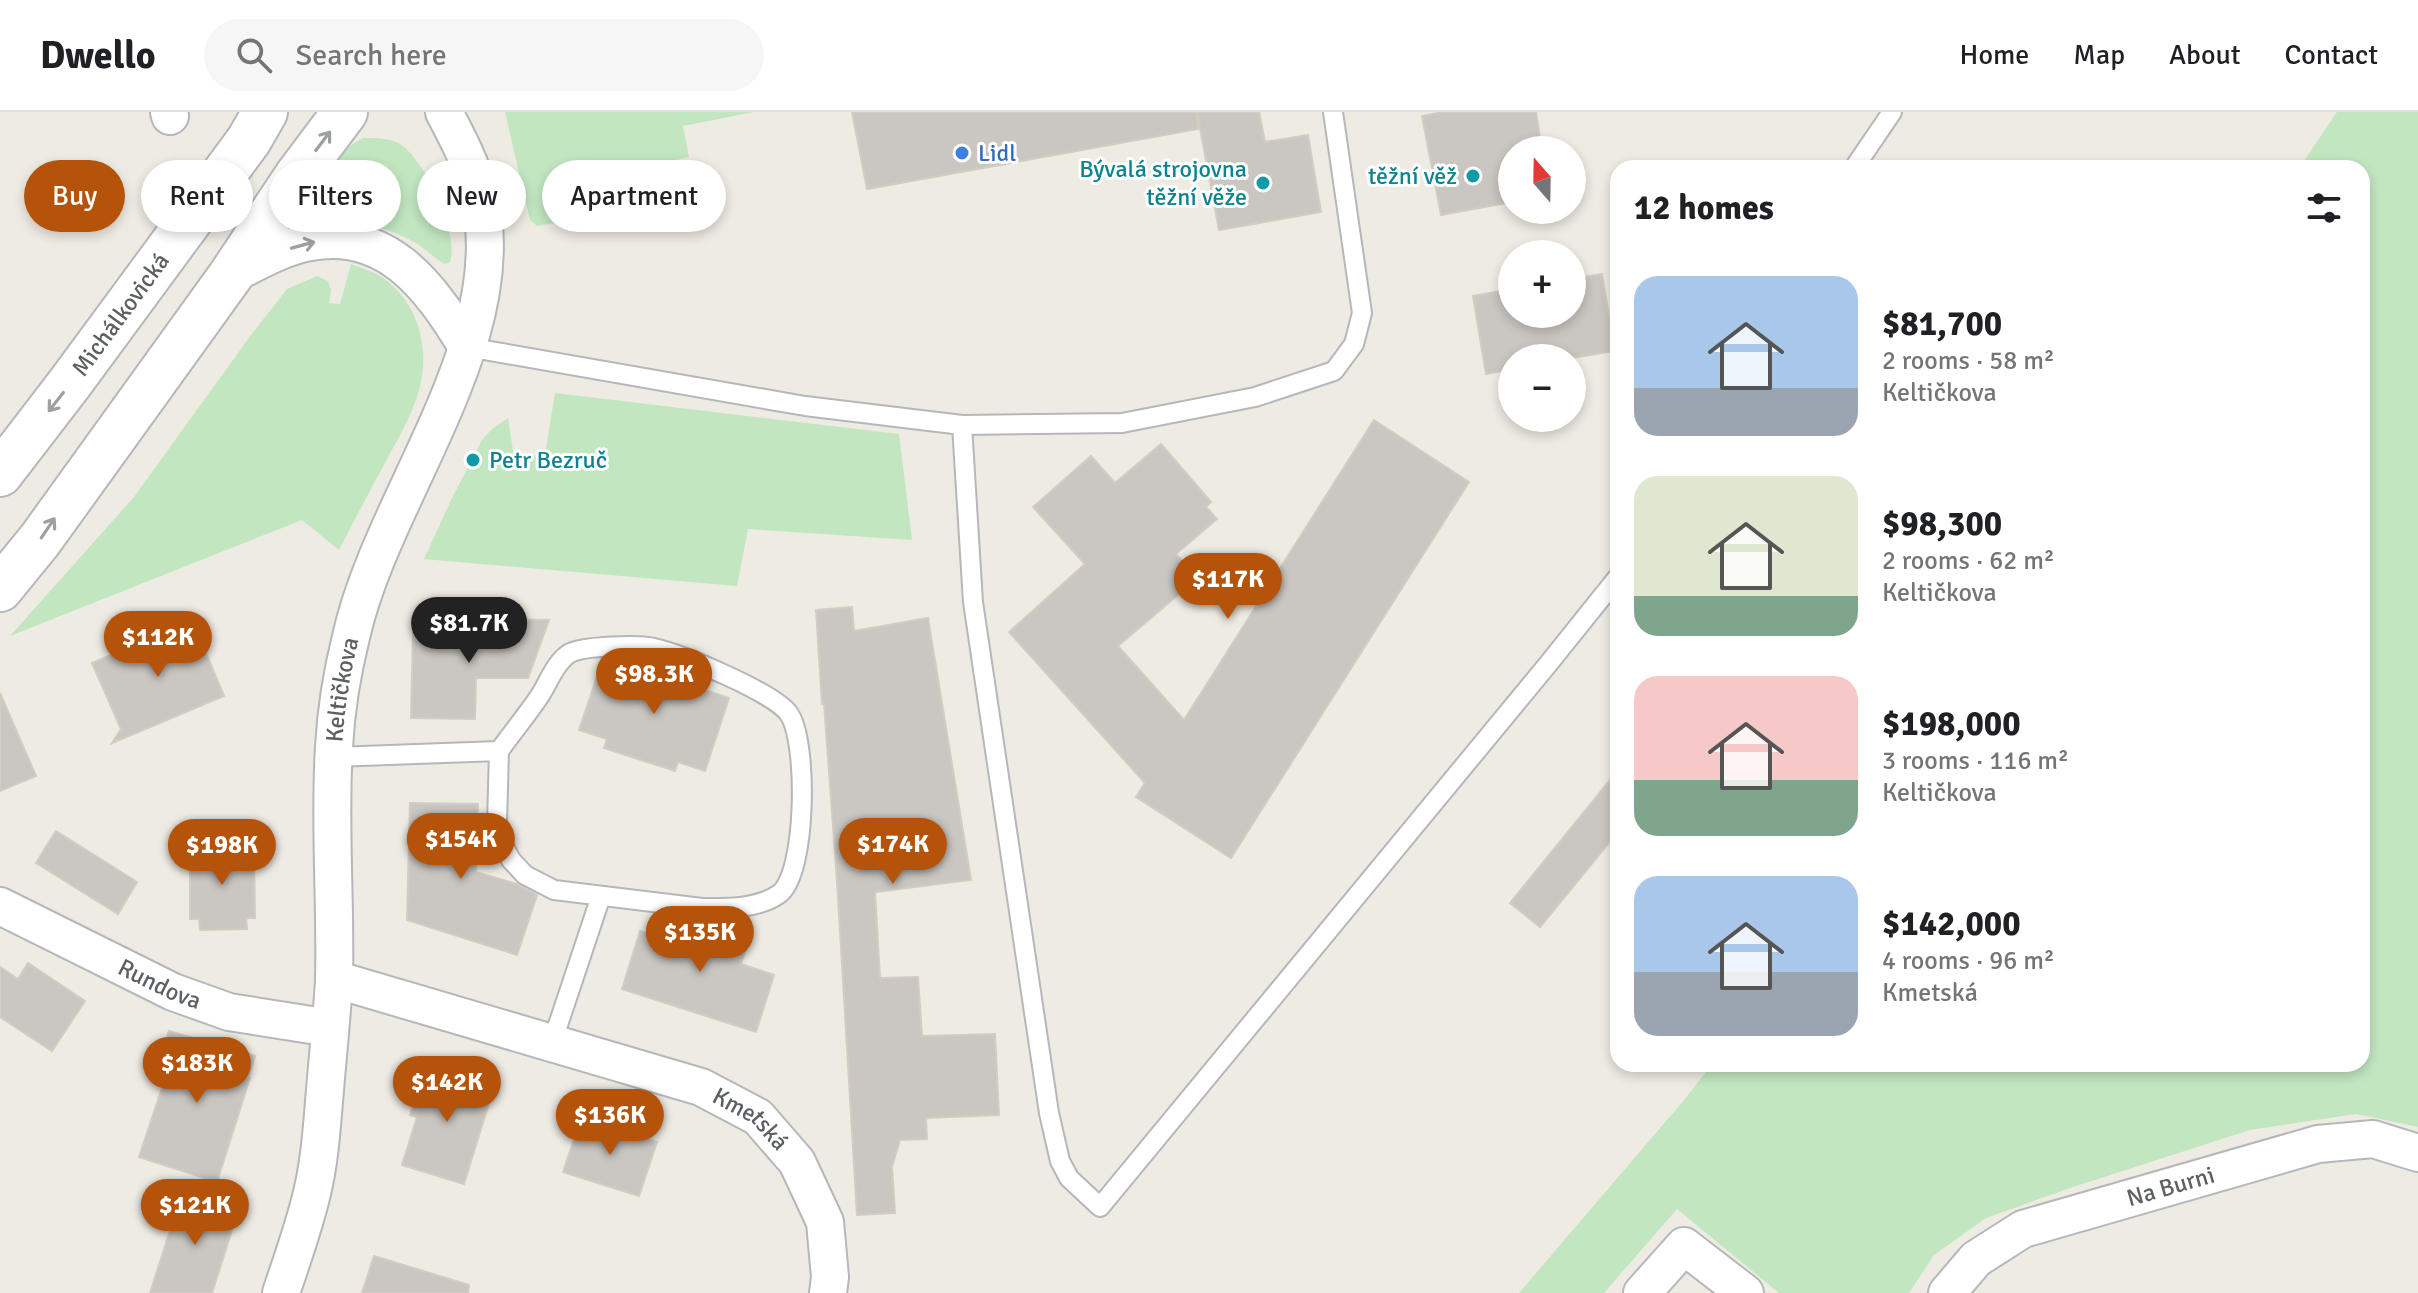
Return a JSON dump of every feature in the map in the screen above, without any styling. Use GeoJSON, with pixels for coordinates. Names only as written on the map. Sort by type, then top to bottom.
{"type":"FeatureCollection","features":[{"type":"Feature","properties":{"kind":"street","name":"Michálkovická"},"geometry":{"type":"LineString","coordinates":[[0,474],[240,153],[265,112]]}},
{"type":"Feature","properties":{"kind":"street"},"geometry":{"type":"LineString","coordinates":[[0,589],[40,540],[345,112]]}},
{"type":"Feature","properties":{"kind":"street","name":"Keltičkova"},"geometry":{"type":"LineString","coordinates":[[281,1293],[304,1221],[320,1152],[334,979],[334,757],[343,675],[363,594],[393,518],[445,407],[467,347],[486,261],[478,190],[444,112]]}},
{"type":"Feature","properties":{"kind":"street"},"geometry":{"type":"LineString","coordinates":[[231,275],[302,244],[341,241],[360,244],[389,255],[413,273],[467,347]]}},
{"type":"Feature","properties":{"kind":"street","name":"Rundova"},"geometry":{"type":"LineString","coordinates":[[0,906],[173,992],[229,1012],[330,1028]]}},
{"type":"Feature","properties":{"kind":"street","name":"Kmetská"},"geometry":{"type":"LineString","coordinates":[[334,979],[701,1087],[758,1117],[797,1162],[825,1222],[830,1277],[828,1293]]}},
{"type":"Feature","properties":{"kind":"street","name":"Na Burni"},"geometry":{"type":"LineString","coordinates":[[1947,1293],[1976,1259],[2023,1229],[2318,1144],[2373,1139],[2418,1153]]}},
{"type":"Feature","properties":{"kind":"street"},"geometry":{"type":"LineString","coordinates":[[1642,1293],[1684,1246],[1745,1293]]}},
{"type":"Feature","properties":{"kind":"lane"},"geometry":{"type":"LineString","coordinates":[[467,347],[805,406],[962,425],[1122,423],[1255,397],[1334,371],[1354,344],[1362,313],[1333,112]]}},
{"type":"Feature","properties":{"kind":"lane"},"geometry":{"type":"LineString","coordinates":[[1859,160],[1892,112]]}},
{"type":"Feature","properties":{"kind":"lane"},"geometry":{"type":"LineString","coordinates":[[962,425],[973,602],[1049,1113],[1060,1161],[1069,1178],[1100,1207],[1610,587]]}},
{"type":"Feature","properties":{"kind":"lane"},"geometry":{"type":"LineString","coordinates":[[650,647],[677,654],[767,696],[784,707],[791,716],[798,735],[802,792],[800,825],[788,885],[769,900],[727,908],[702,908],[554,890],[525,875],[511,860],[501,841],[497,823],[499,751],[560,663],[570,654],[587,648],[650,647]]}},
{"type":"Feature","properties":{"kind":"lane"},"geometry":{"type":"LineString","coordinates":[[334,757],[499,751]]}},
{"type":"Feature","properties":{"kind":"lane"},"geometry":{"type":"LineString","coordinates":[[552,1043],[601,896]]}},
{"type":"Feature","properties":{"kind":"green space"},"geometry":{"type":"Polygon","coordinates":[[[505,112],[754,112],[683,126],[689,157],[676,160],[542,160],[542,225],[537,226],[530,220],[526,203],[526,160],[516,160],[505,112]]]}},
{"type":"Feature","properties":{"kind":"green space"},"geometry":{"type":"Polygon","coordinates":[[[2337,112],[2418,112],[2418,1127],[2356,1114],[2250,1130],[2073,1187],[1986,1218],[1934,1255],[1909,1293],[1779,1293],[1677,1209],[1604,1293],[1519,1293],[1706,1072],[2370,1072],[2370,160],[2304,160],[2337,112]]]}},
{"type":"Feature","properties":{"kind":"green space"},"geometry":{"type":"Polygon","coordinates":[[[363,138],[382,139],[400,144],[410,153],[417,161],[417,232],[449,232],[450,262],[445,264],[419,245],[391,232],[401,232],[401,160],[333,160],[363,138]]]}},
{"type":"Feature","properties":{"kind":"green space"},"geometry":{"type":"Polygon","coordinates":[[[351,264],[380,276],[404,298],[418,327],[423,358],[416,400],[339,550],[302,520],[10,636],[134,497],[287,289],[317,276],[328,281],[331,290],[329,303],[340,304],[351,264]]]}},
{"type":"Feature","properties":{"kind":"green space"},"geometry":{"type":"Polygon","coordinates":[[[555,393],[899,434],[912,540],[748,529],[737,586],[424,559],[482,440],[492,429],[508,418],[514,458],[545,454],[555,393]]]}},
{"type":"Feature","properties":{"kind":"building","name":"Lidl"},"geometry":{"type":"Polygon","coordinates":[[[852,112],[1197,112],[1198,129],[867,189],[852,112]]]}},
{"type":"Feature","properties":{"kind":"building","name":"Bývalá strojovna těžní věže"},"geometry":{"type":"Polygon","coordinates":[[[1197,112],[1259,112],[1265,142],[1308,135],[1321,212],[1219,230],[1197,112]]]}},
{"type":"Feature","properties":{"kind":"building","name":"těžní věž"},"geometry":{"type":"Polygon","coordinates":[[[1443,112],[1536,112],[1540,136],[1498,136],[1498,205],[1441,215],[1422,116],[1443,112]]]}},
{"type":"Feature","properties":{"kind":"building"},"geometry":{"type":"Polygon","coordinates":[[[1602,274],[1610,321],[1610,352],[1586,356],[1586,344],[1498,344],[1498,372],[1486,374],[1473,296],[1498,292],[1498,328],[1586,328],[1586,277],[1602,274]]]}},
{"type":"Feature","properties":{"kind":"building"},"geometry":{"type":"Polygon","coordinates":[[[1374,420],[1469,482],[1231,858],[1136,797],[1145,783],[1009,632],[1085,564],[1033,507],[1091,456],[1115,483],[1161,444],[1211,502],[1206,507],[1217,519],[1176,554],[1197,579],[1118,646],[1184,720],[1374,420]]]}},
{"type":"Feature","properties":{"kind":"building"},"geometry":{"type":"Polygon","coordinates":[[[852,607],[854,631],[928,618],[971,880],[875,892],[880,978],[918,977],[922,1036],[995,1034],[999,1115],[926,1118],[927,1139],[900,1140],[892,1167],[895,1213],[857,1215],[837,881],[816,610],[852,607]]]}},
{"type":"Feature","properties":{"kind":"building"},"geometry":{"type":"Polygon","coordinates":[[[481,619],[549,620],[528,678],[476,678],[475,719],[411,718],[413,633],[480,635],[481,619]]]}},
{"type":"Feature","properties":{"kind":"building"},"geometry":{"type":"Polygon","coordinates":[[[192,620],[224,696],[112,743],[121,729],[92,663],[192,620]]]}},
{"type":"Feature","properties":{"kind":"building"},"geometry":{"type":"Polygon","coordinates":[[[603,659],[632,667],[632,664],[729,698],[705,771],[678,762],[675,771],[604,748],[607,739],[579,730],[603,659]]]}},
{"type":"Feature","properties":{"kind":"building"},"geometry":{"type":"Polygon","coordinates":[[[0,693],[36,776],[0,791],[0,693]]]}},
{"type":"Feature","properties":{"kind":"building"},"geometry":{"type":"Polygon","coordinates":[[[1610,780],[1610,842],[1540,927],[1510,903],[1610,780]]]}},
{"type":"Feature","properties":{"kind":"building"},"geometry":{"type":"Polygon","coordinates":[[[410,803],[478,804],[476,872],[517,884],[537,895],[517,955],[407,920],[410,803]]]}},
{"type":"Feature","properties":{"kind":"building"},"geometry":{"type":"Polygon","coordinates":[[[56,831],[137,882],[118,914],[36,863],[56,831]]]}},
{"type":"Feature","properties":{"kind":"building"},"geometry":{"type":"Polygon","coordinates":[[[245,843],[245,855],[254,854],[255,918],[246,918],[247,929],[200,930],[199,919],[190,919],[190,855],[202,856],[202,844],[245,843]]]}},
{"type":"Feature","properties":{"kind":"building"},"geometry":{"type":"Polygon","coordinates":[[[682,918],[749,938],[741,964],[774,975],[756,1032],[622,989],[640,931],[674,942],[682,918]]]}},
{"type":"Feature","properties":{"kind":"building"},"geometry":{"type":"Polygon","coordinates":[[[28,963],[85,1001],[52,1051],[0,1017],[0,967],[18,979],[28,963]]]}},
{"type":"Feature","properties":{"kind":"building"},"geometry":{"type":"Polygon","coordinates":[[[169,1031],[255,1056],[217,1182],[139,1157],[166,1076],[155,1073],[169,1031]]]}},
{"type":"Feature","properties":{"kind":"building"},"geometry":{"type":"Polygon","coordinates":[[[426,1064],[494,1087],[464,1184],[402,1165],[417,1117],[410,1115],[426,1064]]]}},
{"type":"Feature","properties":{"kind":"building"},"geometry":{"type":"Polygon","coordinates":[[[581,1118],[657,1142],[639,1196],[563,1172],[581,1118]]]}},
{"type":"Feature","properties":{"kind":"building"},"geometry":{"type":"Polygon","coordinates":[[[182,1193],[238,1211],[212,1293],[150,1293],[182,1193]]]}},
{"type":"Feature","properties":{"kind":"building"},"geometry":{"type":"Polygon","coordinates":[[[374,1256],[469,1285],[468,1293],[362,1293],[374,1256]]]}},
{"type":"Feature","properties":{"kind":"place","name":"Lidl"},"geometry":{"type":"Point","coordinates":[962,153]}},
{"type":"Feature","properties":{"kind":"place","name":"těžní věž"},"geometry":{"type":"Point","coordinates":[1473,176]}},
{"type":"Feature","properties":{"kind":"place","name":"Bývalá strojovna těžní věže"},"geometry":{"type":"Point","coordinates":[1263,183]}},
{"type":"Feature","properties":{"kind":"place","name":"Petr Bezruč"},"geometry":{"type":"Point","coordinates":[473,460]}}]}
